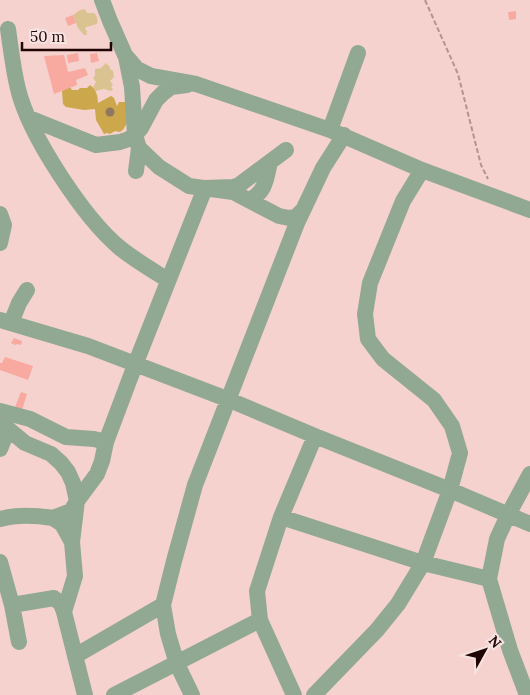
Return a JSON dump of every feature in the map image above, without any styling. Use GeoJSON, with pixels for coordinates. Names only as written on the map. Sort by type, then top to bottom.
{"type":"FeatureCollection","features":[{"type":"Feature","properties":{"kind":"street"},"geometry":{"type":"LineString","coordinates":[[102,0],[125,55],[132,87],[137,142],[136,171]]}},
{"type":"Feature","properties":{"kind":"street"},"geometry":{"type":"LineString","coordinates":[[8,29],[18,90],[29,118],[54,165],[99,228],[126,252],[168,280]]}},
{"type":"Feature","properties":{"kind":"street"},"geometry":{"type":"LineString","coordinates":[[192,695],[177,664],[168,634],[163,605],[195,485],[302,211],[323,168],[337,132],[358,53]]}},
{"type":"Feature","properties":{"kind":"street"},"geometry":{"type":"LineString","coordinates":[[125,55],[137,69],[151,76],[196,84],[337,132],[422,170],[530,210]]}},
{"type":"Feature","properties":{"kind":"street"},"geometry":{"type":"LineString","coordinates":[[137,142],[141,128],[156,100],[163,93],[171,87],[178,85],[196,84]]}},
{"type":"Feature","properties":{"kind":"street"},"geometry":{"type":"LineString","coordinates":[[29,118],[96,145],[129,139],[137,142],[159,167],[189,186],[255,196],[273,213],[289,218],[296,217],[302,211]]}},
{"type":"Feature","properties":{"kind":"street"},"geometry":{"type":"LineString","coordinates":[[205,188],[239,185],[286,150]]}},
{"type":"Feature","properties":{"kind":"street"},"geometry":{"type":"LineString","coordinates":[[255,196],[267,178],[270,162]]}},
{"type":"Feature","properties":{"kind":"street"},"geometry":{"type":"LineString","coordinates":[[314,695],[377,630],[398,604],[423,563],[450,490],[460,453],[452,426],[434,400],[384,358],[368,339],[365,314],[370,283],[402,201],[422,170]]}},
{"type":"Feature","properties":{"kind":"street"},"geometry":{"type":"LineString","coordinates":[[53,518],[71,511],[97,474],[106,442],[135,365],[205,188]]}},
{"type":"Feature","properties":{"kind":"street"},"geometry":{"type":"LineString","coordinates":[[0,214],[4,225],[0,243]]}},
{"type":"Feature","properties":{"kind":"street"},"geometry":{"type":"LineString","coordinates":[[27,290],[5,322],[88,346],[228,399],[530,524]]}},
{"type":"Feature","properties":{"kind":"street"},"geometry":{"type":"LineString","coordinates":[[0,411],[30,419],[66,437],[106,442]]}},
{"type":"Feature","properties":{"kind":"street"},"geometry":{"type":"LineString","coordinates":[[0,449],[4,426],[25,443],[50,454],[68,472],[77,501],[72,542],[75,576],[64,612]]}},
{"type":"Feature","properties":{"kind":"street"},"geometry":{"type":"LineString","coordinates":[[294,695],[260,620],[257,591],[280,517],[315,436]]}},
{"type":"Feature","properties":{"kind":"street"},"geometry":{"type":"LineString","coordinates":[[528,695],[510,650],[489,579],[497,539],[508,514],[530,474]]}},
{"type":"Feature","properties":{"kind":"street"},"geometry":{"type":"LineString","coordinates":[[6,518],[31,515],[53,518],[62,524],[72,542]]}},
{"type":"Feature","properties":{"kind":"street"},"geometry":{"type":"LineString","coordinates":[[280,517],[423,563],[489,579]]}},
{"type":"Feature","properties":{"kind":"street"},"geometry":{"type":"LineString","coordinates":[[0,562],[14,602],[19,642]]}},
{"type":"Feature","properties":{"kind":"street"},"geometry":{"type":"LineString","coordinates":[[14,602],[54,598],[61,604],[86,695]]}},
{"type":"Feature","properties":{"kind":"street"},"geometry":{"type":"LineString","coordinates":[[75,656],[163,605]]}},
{"type":"Feature","properties":{"kind":"street"},"geometry":{"type":"LineString","coordinates":[[114,695],[260,620]]}},
{"type":"Feature","properties":{"kind":"path"},"geometry":{"type":"LineString","coordinates":[[425,0],[458,74],[481,165],[487,178],[502,200]]}},
{"type":"Feature","properties":{"kind":"shaded area"},"geometry":{"type":"Polygon","coordinates":[[[85,9],[87,13],[94,13],[97,19],[97,24],[86,27],[87,35],[84,35],[78,28],[73,15],[85,9]]]}},
{"type":"Feature","properties":{"kind":"shaded area"},"geometry":{"type":"Polygon","coordinates":[[[106,63],[113,71],[114,77],[110,81],[113,89],[111,91],[104,89],[95,91],[93,87],[96,82],[93,78],[95,76],[95,69],[101,68],[106,63]]]}},
{"type":"Feature","properties":{"kind":"shaded area"},"geometry":{"type":"Polygon","coordinates":[[[90,85],[96,93],[98,103],[111,96],[114,98],[117,106],[119,102],[125,102],[127,123],[120,132],[115,131],[110,134],[104,134],[96,120],[95,109],[84,110],[66,107],[63,104],[62,91],[70,87],[72,90],[78,90],[80,88],[87,88],[90,85]]]}},
{"type":"Feature","properties":{"kind":"building"},"geometry":{"type":"Polygon","coordinates":[[[516,11],[516,19],[509,20],[508,12],[516,11]]]}},
{"type":"Feature","properties":{"kind":"building"},"geometry":{"type":"Polygon","coordinates":[[[73,15],[76,23],[68,26],[65,18],[73,15]]]}},
{"type":"Feature","properties":{"kind":"building"},"geometry":{"type":"Polygon","coordinates":[[[78,53],[79,61],[68,63],[67,55],[78,53]]]}},
{"type":"Feature","properties":{"kind":"building"},"geometry":{"type":"Polygon","coordinates":[[[97,53],[99,61],[91,63],[90,54],[97,53]]]}},
{"type":"Feature","properties":{"kind":"building"},"geometry":{"type":"Polygon","coordinates":[[[64,55],[68,72],[85,68],[88,75],[76,80],[77,85],[54,94],[44,56],[64,55]]]}},
{"type":"Feature","properties":{"kind":"building"},"geometry":{"type":"Polygon","coordinates":[[[14,338],[22,341],[21,345],[11,343],[14,338]]]}},
{"type":"Feature","properties":{"kind":"building"},"geometry":{"type":"Polygon","coordinates":[[[5,357],[33,366],[28,380],[0,370],[0,363],[2,363],[5,357]]]}},
{"type":"Feature","properties":{"kind":"building"},"geometry":{"type":"Polygon","coordinates":[[[21,392],[27,394],[22,410],[15,407],[21,392]]]}}]}
